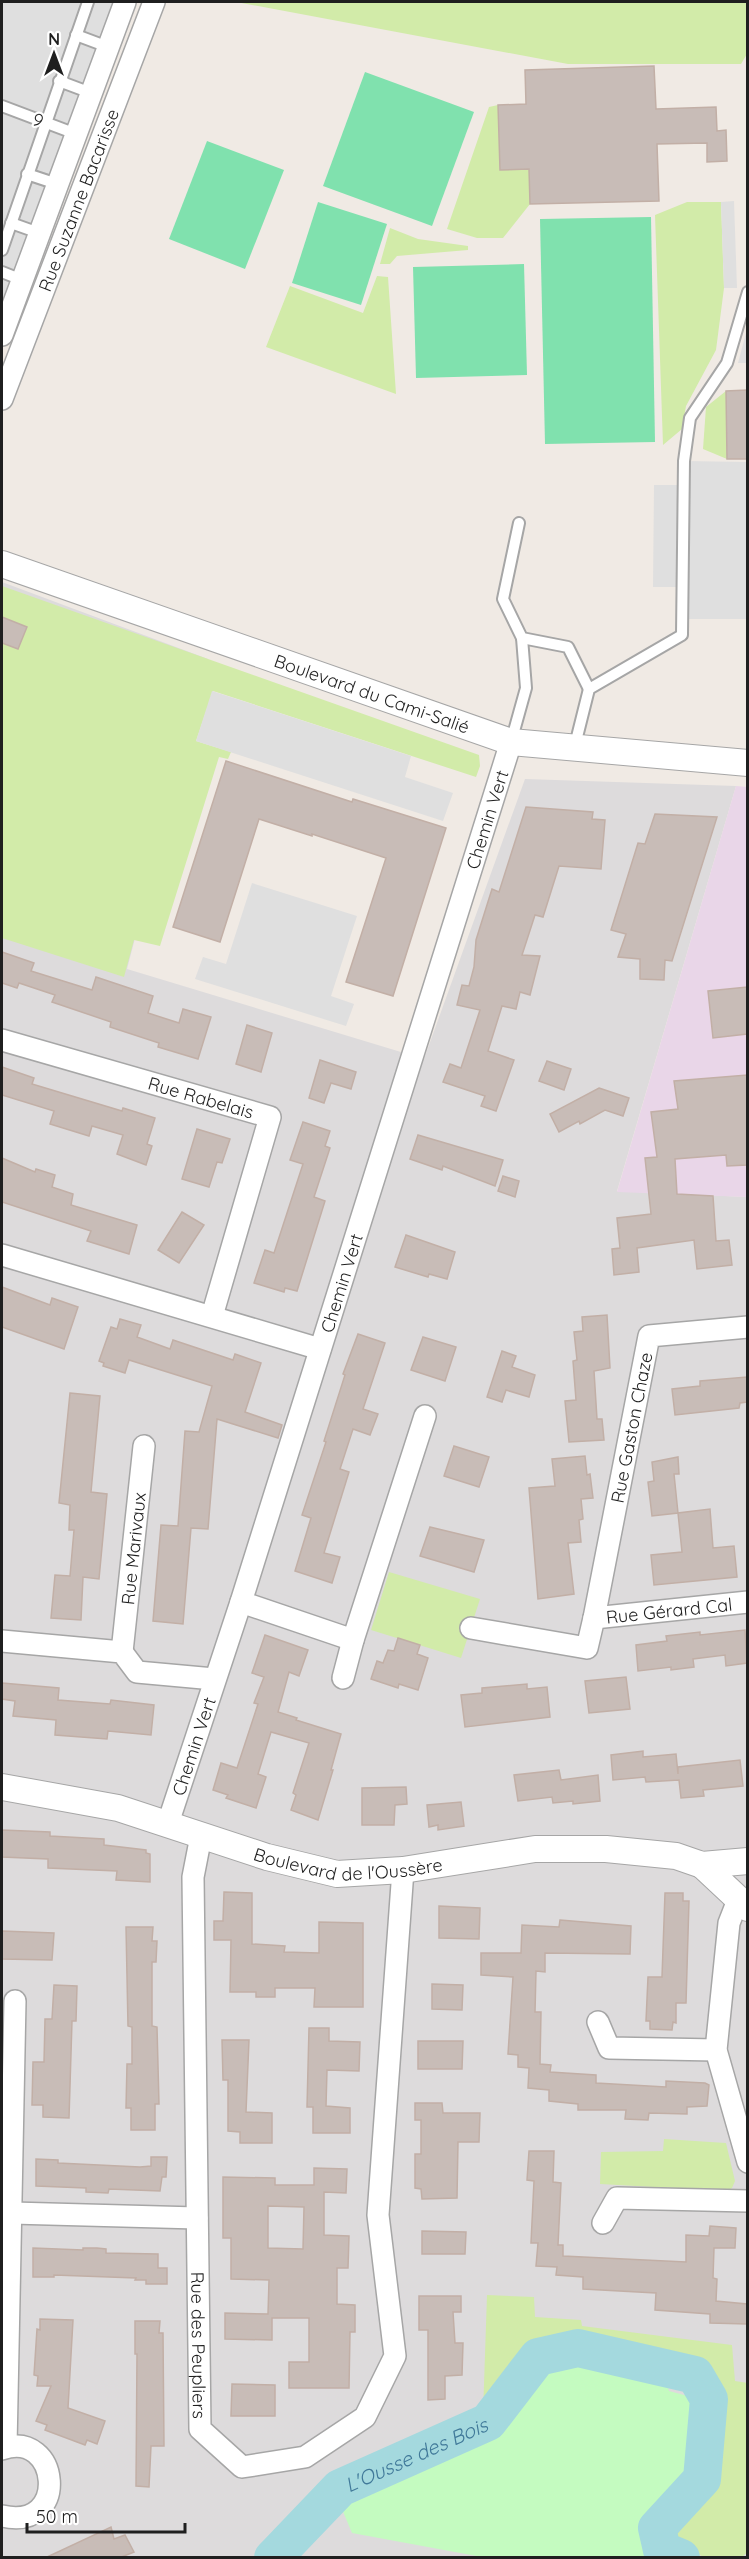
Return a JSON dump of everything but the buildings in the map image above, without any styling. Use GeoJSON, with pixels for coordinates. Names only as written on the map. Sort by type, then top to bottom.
{"type":"FeatureCollection","features":[{"type":"Feature","properties":{"kind":"street","name":"Rue Suzanne Bacarisse"},"geometry":{"type":"LineString","coordinates":[[3,329],[125,2]]}},
{"type":"Feature","properties":{"kind":"street","name":"Rue Suzanne Bacarisse"},"geometry":{"type":"LineString","coordinates":[[2,399],[154,2]]}},
{"type":"Feature","properties":{"kind":"street","name":"Boulevard du Cami-Salié"},"geometry":{"type":"LineString","coordinates":[[4,563],[511,742],[747,763]]}},
{"type":"Feature","properties":{"kind":"street","name":"Chemin Vert"},"geometry":{"type":"LineString","coordinates":[[168,1823],[241,1602],[511,742]]}},
{"type":"Feature","properties":{"kind":"street","name":"Rue Rabelais"},"geometry":{"type":"LineString","coordinates":[[2,1040],[270,1117],[212,1316]]}},
{"type":"Feature","properties":{"kind":"street"},"geometry":{"type":"LineString","coordinates":[[2,1255],[320,1349]]}},
{"type":"Feature","properties":{"kind":"street","name":"Rue Gaston Chaze"},"geometry":{"type":"LineString","coordinates":[[594,1618],[649,1336],[747,1327]]}},
{"type":"Feature","properties":{"kind":"street"},"geometry":{"type":"LineString","coordinates":[[343,1678],[353,1640],[425,1416]]}},
{"type":"Feature","properties":{"kind":"street","name":"Rue Marivaux"},"geometry":{"type":"LineString","coordinates":[[122,1652],[144,1446]]}},
{"type":"Feature","properties":{"kind":"street"},"geometry":{"type":"LineString","coordinates":[[241,1602],[353,1640]]}},
{"type":"Feature","properties":{"kind":"street","name":"Rue Gérard Cal"},"geometry":{"type":"LineString","coordinates":[[471,1628],[587,1648],[594,1618],[747,1602]]}},
{"type":"Feature","properties":{"kind":"street"},"geometry":{"type":"LineString","coordinates":[[2,1641],[122,1652],[137,1672],[214,1679]]}},
{"type":"Feature","properties":{"kind":"street","name":"Boulevard de l'Oussère"},"geometry":{"type":"LineString","coordinates":[[2,1787],[118,1808],[267,1857],[337,1874],[403,1870],[535,1849],[606,1849],[676,1856],[702,1865],[747,1861]]}},
{"type":"Feature","properties":{"kind":"street","name":"Rue des Peupliers"},"geometry":{"type":"LineString","coordinates":[[201,1836],[194,1877],[200,2428],[242,2467],[305,2457],[365,2417],[395,2356],[378,2216],[403,1870]]}},
{"type":"Feature","properties":{"kind":"street","name":"Boulevard de l'Oussère"},"geometry":{"type":"LineString","coordinates":[[702,1865],[743,1904]]}},
{"type":"Feature","properties":{"kind":"street"},"geometry":{"type":"LineString","coordinates":[[743,1904],[729,1923],[716,2050],[747,2155]]}},
{"type":"Feature","properties":{"kind":"street"},"geometry":{"type":"LineString","coordinates":[[2,2516],[24,2517],[35,2512],[44,2504],[50,2492],[51,2480],[48,2468],[31,2450],[19,2447],[4,2448],[6,2262],[12,2213],[7,2163],[15,2001]]}},
{"type":"Feature","properties":{"kind":"street"},"geometry":{"type":"LineString","coordinates":[[598,2022],[609,2048],[716,2050]]}},
{"type":"Feature","properties":{"kind":"street"},"geometry":{"type":"LineString","coordinates":[[603,2223],[617,2198],[747,2201]]}},
{"type":"Feature","properties":{"kind":"street"},"geometry":{"type":"LineString","coordinates":[[12,2213],[197,2218]]}},
{"type":"Feature","properties":{"kind":"lane"},"geometry":{"type":"LineString","coordinates":[[2,250],[44,122],[88,2]]}},
{"type":"Feature","properties":{"kind":"lane"},"geometry":{"type":"LineString","coordinates":[[75,35],[108,47]]}},
{"type":"Feature","properties":{"kind":"lane"},"geometry":{"type":"LineString","coordinates":[[59,81],[91,93]]}},
{"type":"Feature","properties":{"kind":"lane","name":"9"},"geometry":{"type":"LineString","coordinates":[[2,106],[75,134]]}},
{"type":"Feature","properties":{"kind":"lane"},"geometry":{"type":"LineString","coordinates":[[27,174],[57,184]]}},
{"type":"Feature","properties":{"kind":"lane"},"geometry":{"type":"LineString","coordinates":[[10,223],[39,233]]}},
{"type":"Feature","properties":{"kind":"lane"},"geometry":{"type":"LineString","coordinates":[[2,272],[22,280]]}},
{"type":"Feature","properties":{"kind":"lane"},"geometry":{"type":"LineString","coordinates":[[589,689],[682,635],[684,461],[690,418],[727,363],[747,292]]}},
{"type":"Feature","properties":{"kind":"lane"},"geometry":{"type":"LineString","coordinates":[[511,742],[526,688],[522,638],[503,599],[519,523]]}},
{"type":"Feature","properties":{"kind":"lane"},"geometry":{"type":"LineString","coordinates":[[522,638],[568,647],[589,689],[574,749]]}},
{"type":"Feature","properties":{"kind":"shaded area"},"geometry":{"type":"Polygon","coordinates":[[[2,2],[118,2],[2,327],[2,2]]]}},
{"type":"Feature","properties":{"kind":"shaded area"},"geometry":{"type":"Polygon","coordinates":[[[734,201],[737,288],[724,288],[721,202],[734,201]]]}},
{"type":"Feature","properties":{"kind":"shaded area"},"geometry":{"type":"Polygon","coordinates":[[[747,329],[747,363],[738,363],[747,329]]]}},
{"type":"Feature","properties":{"kind":"shaded area"},"geometry":{"type":"Polygon","coordinates":[[[684,461],[747,462],[747,619],[682,619],[682,587],[653,587],[654,485],[683,485],[684,461]]]}},
{"type":"Feature","properties":{"kind":"shaded area"},"geometry":{"type":"Polygon","coordinates":[[[2,582],[208,659],[127,969],[424,1059],[525,779],[736,786],[617,1191],[747,1197],[747,2557],[2,2557],[2,582]]]}},
{"type":"Feature","properties":{"kind":"shaded area"},"geometry":{"type":"Polygon","coordinates":[[[212,691],[411,756],[405,777],[453,793],[443,821],[196,741],[212,691]]]}},
{"type":"Feature","properties":{"kind":"shaded area"},"geometry":{"type":"Polygon","coordinates":[[[736,786],[747,787],[747,1197],[617,1192],[736,786]]]}},
{"type":"Feature","properties":{"kind":"shaded area"},"geometry":{"type":"Polygon","coordinates":[[[252,883],[357,916],[331,996],[354,1004],[346,1026],[195,979],[203,957],[226,964],[252,883]]]}},
{"type":"Feature","properties":{"kind":"green space"},"geometry":{"type":"Polygon","coordinates":[[[236,2],[747,2],[747,54],[741,64],[568,64],[236,2]]]}},
{"type":"Feature","properties":{"kind":"green space"},"geometry":{"type":"Polygon","coordinates":[[[365,72],[474,112],[432,226],[323,186],[365,72]]]}},
{"type":"Feature","properties":{"kind":"green space"},"geometry":{"type":"Polygon","coordinates":[[[498,105],[500,170],[529,169],[530,204],[503,238],[477,238],[447,229],[489,107],[498,105]]]}},
{"type":"Feature","properties":{"kind":"green space"},"geometry":{"type":"Polygon","coordinates":[[[207,141],[284,170],[245,269],[169,239],[207,141]]]}},
{"type":"Feature","properties":{"kind":"green space"},"geometry":{"type":"Polygon","coordinates":[[[318,202],[387,224],[361,305],[292,283],[318,202]]]}},
{"type":"Feature","properties":{"kind":"green space"},"geometry":{"type":"Polygon","coordinates":[[[687,202],[721,202],[724,288],[716,350],[686,406],[682,429],[663,445],[655,215],[687,202]]]}},
{"type":"Feature","properties":{"kind":"green space"},"geometry":{"type":"Polygon","coordinates":[[[651,217],[655,442],[545,444],[540,219],[651,217]]]}},
{"type":"Feature","properties":{"kind":"green space"},"geometry":{"type":"Polygon","coordinates":[[[390,228],[418,239],[468,246],[468,250],[397,256],[390,264],[380,264],[390,228]]]}},
{"type":"Feature","properties":{"kind":"green space"},"geometry":{"type":"Polygon","coordinates":[[[524,264],[527,375],[416,378],[413,267],[524,264]]]}},
{"type":"Feature","properties":{"kind":"green space"},"geometry":{"type":"Polygon","coordinates":[[[377,276],[388,277],[396,394],[266,347],[290,286],[363,313],[377,276]]]}},
{"type":"Feature","properties":{"kind":"green space"},"geometry":{"type":"Polygon","coordinates":[[[726,391],[727,459],[703,449],[706,407],[726,391]]]}},
{"type":"Feature","properties":{"kind":"green space"},"geometry":{"type":"Polygon","coordinates":[[[2,586],[479,755],[480,766],[476,777],[213,691],[196,741],[231,752],[228,759],[219,757],[160,946],[134,940],[124,977],[2,938],[2,586]]]}},
{"type":"Feature","properties":{"kind":"green space"},"geometry":{"type":"Polygon","coordinates":[[[389,1572],[480,1599],[461,1658],[371,1630],[389,1572]]]}},
{"type":"Feature","properties":{"kind":"green space"},"geometry":{"type":"Polygon","coordinates":[[[664,2139],[726,2143],[735,2181],[732,2188],[726,2191],[600,2184],[601,2152],[663,2151],[664,2139]]]}},
{"type":"Feature","properties":{"kind":"green space"},"geometry":{"type":"Polygon","coordinates":[[[487,2295],[534,2297],[535,2317],[581,2320],[582,2326],[732,2345],[735,2381],[748,2383],[748,2552],[742,2557],[704,2557],[672,2542],[671,2533],[709,2485],[723,2403],[718,2379],[707,2366],[573,2338],[525,2351],[511,2371],[506,2387],[483,2414],[487,2295]]]}},
{"type":"Feature","properties":{"kind":"green space"},"geometry":{"type":"Polygon","coordinates":[[[583,2362],[665,2377],[669,2391],[695,2398],[692,2462],[648,2522],[648,2554],[651,2557],[482,2557],[352,2533],[339,2502],[489,2433],[511,2416],[531,2377],[561,2363],[583,2362]]]}},
{"type":"Feature","properties":{"kind":"waterway","name":"L'Ousse des Bois"},"geometry":{"type":"LineString","coordinates":[[273,2558],[340,2488],[488,2422],[538,2357],[578,2348],[695,2375],[709,2399],[702,2479],[657,2528],[662,2550],[681,2558]]}}]}
